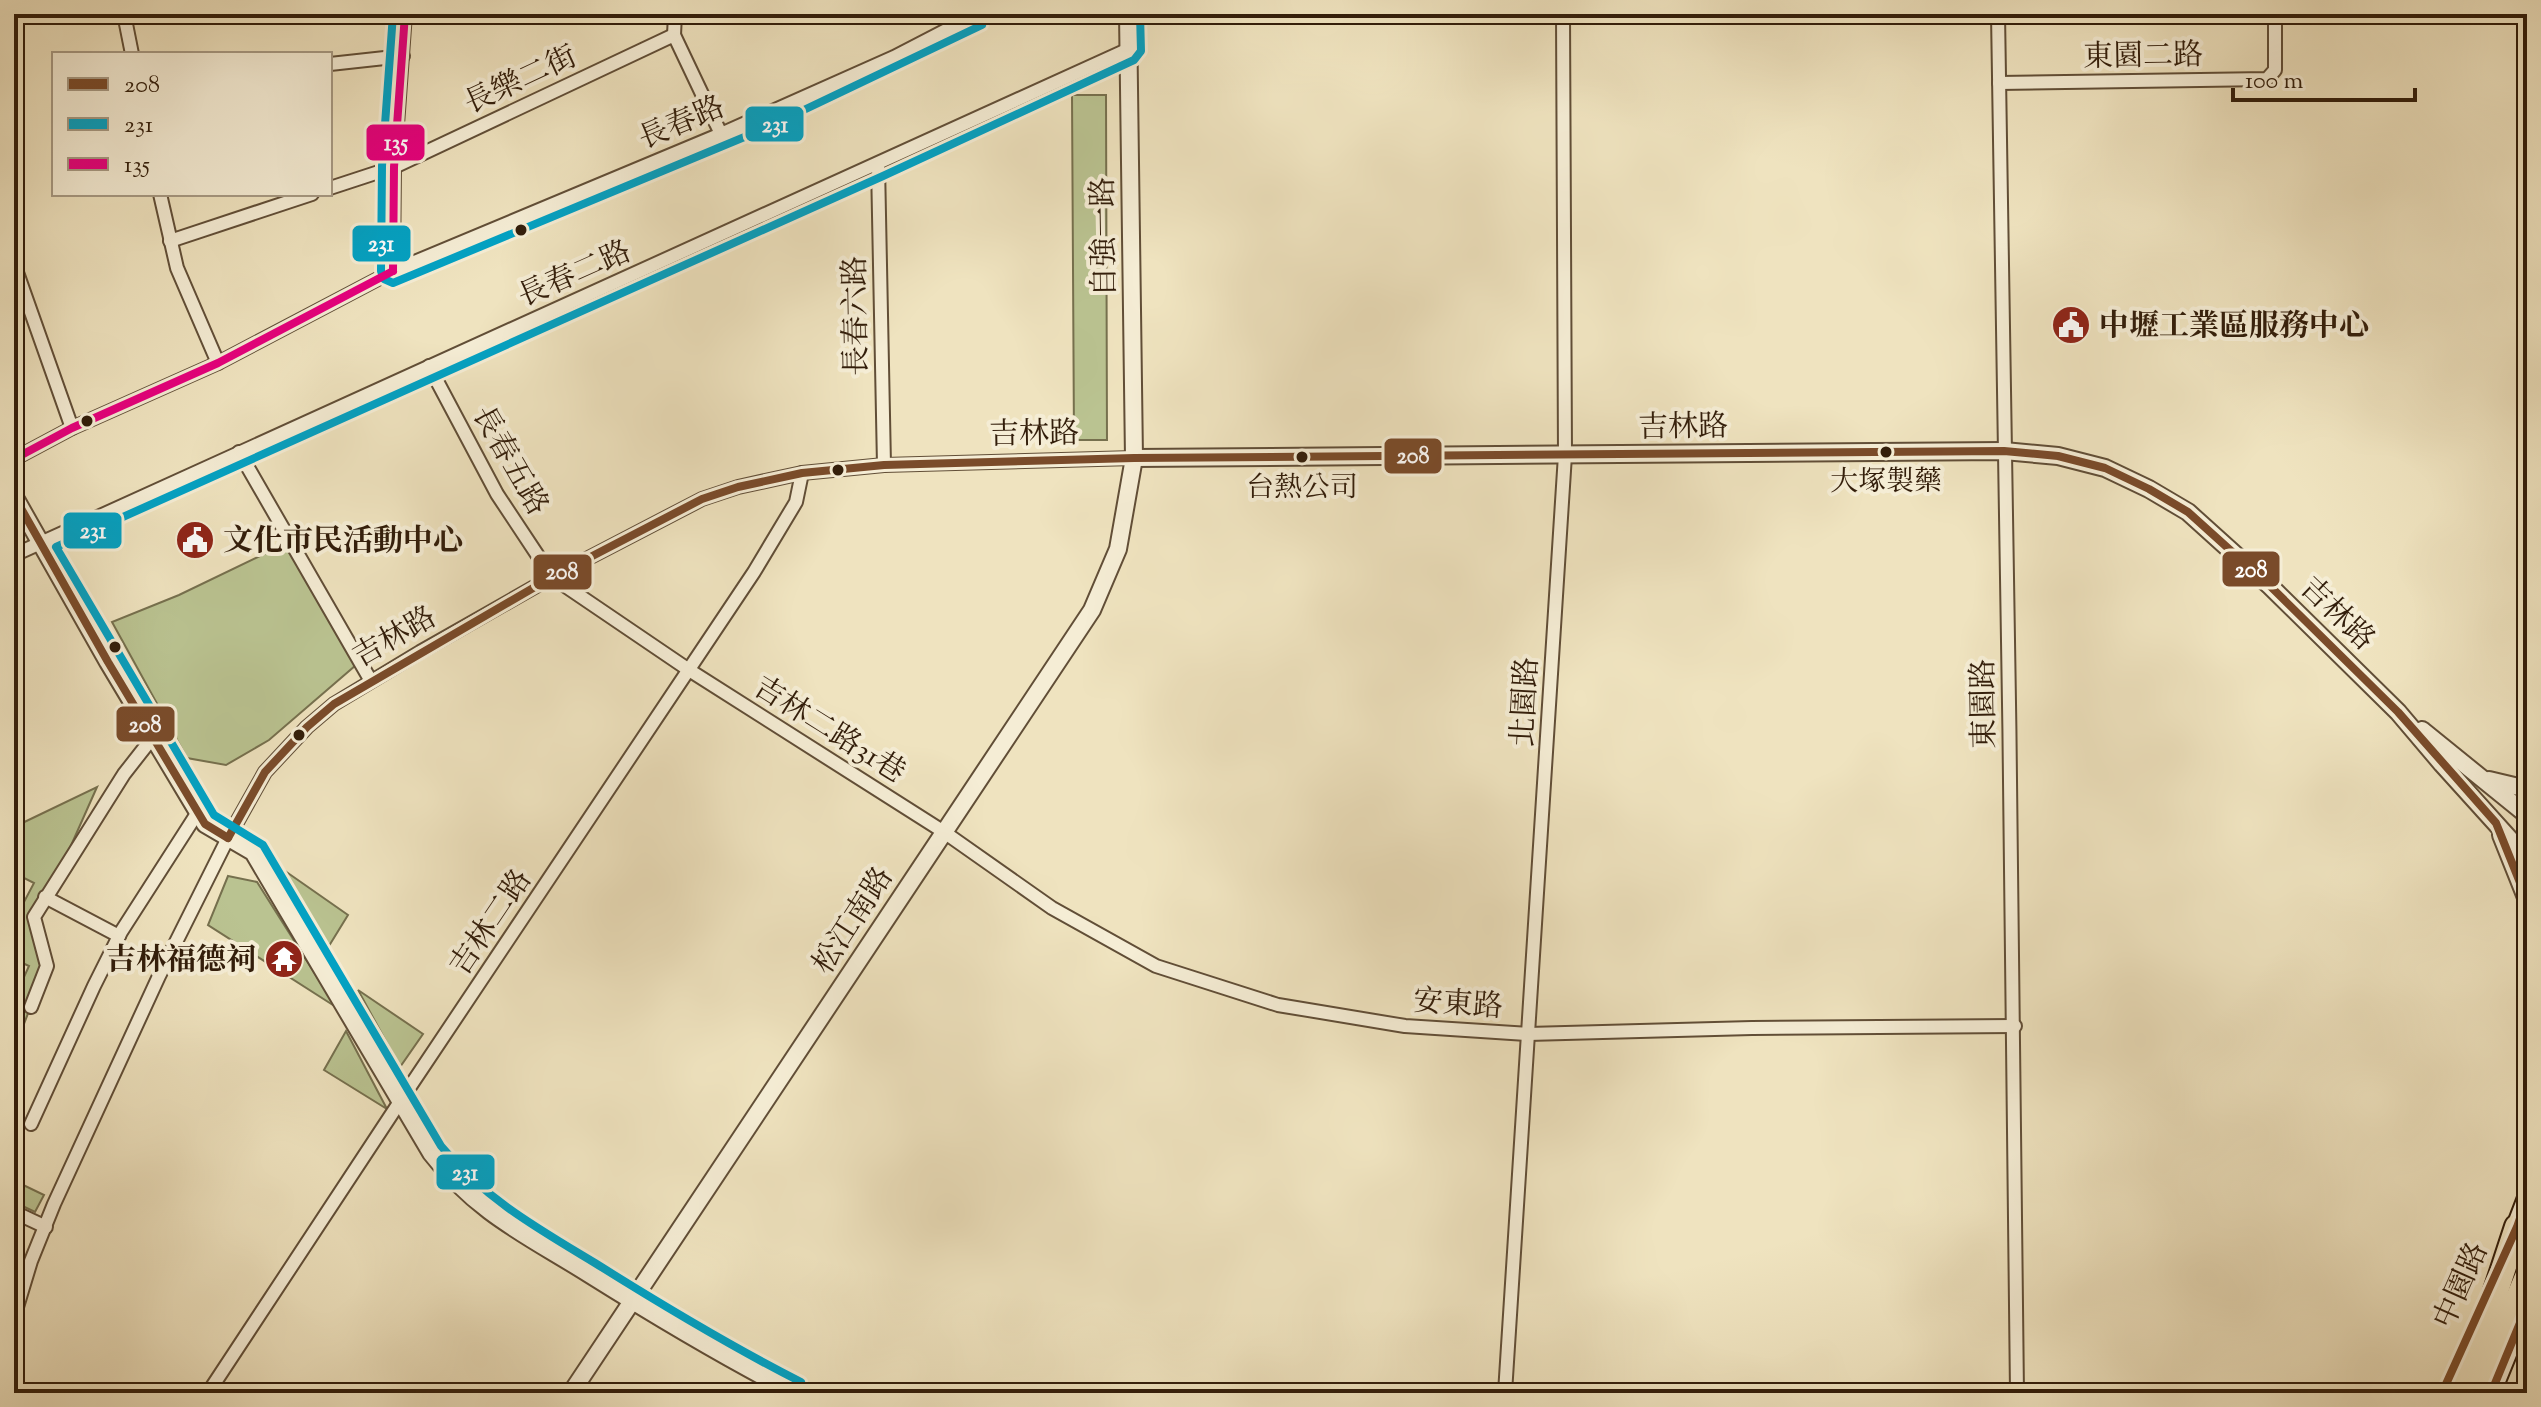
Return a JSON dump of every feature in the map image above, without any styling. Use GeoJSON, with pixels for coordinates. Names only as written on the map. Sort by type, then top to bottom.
{"type":"FeatureCollection","features":[{"type":"Feature","properties":{"kind":"highway"},"geometry":{"type":"LineString","coordinates":[[2475,1393],[2489,1312],[2517,1227]]}},
{"type":"Feature","properties":{"kind":"highway"},"geometry":{"type":"LineString","coordinates":[[2451,1393],[2480,1359],[2527,1277]]}},
{"type":"Feature","properties":{"kind":"main road","name":"中園路"},"geometry":{"type":"LineString","coordinates":[[2442,1393],[2517,1227],[2527,1198]]}},
{"type":"Feature","properties":{"kind":"main road"},"geometry":{"type":"LineString","coordinates":[[2491,1393],[2527,1306]]}},
{"type":"Feature","properties":{"kind":"street"},"geometry":{"type":"LineString","coordinates":[[124,14],[132,52]]}},
{"type":"Feature","properties":{"kind":"street"},"geometry":{"type":"LineString","coordinates":[[393,271],[394,167],[405,14]]}},
{"type":"Feature","properties":{"kind":"street"},"geometry":{"type":"LineString","coordinates":[[675,14],[674,35],[721,134]]}},
{"type":"Feature","properties":{"kind":"street","name":"長春路"},"geometry":{"type":"LineString","coordinates":[[14,459],[72,428],[218,363],[393,271],[721,134],[894,57],[977,14]]}},
{"type":"Feature","properties":{"kind":"street","name":"自強一路"},"geometry":{"type":"LineString","coordinates":[[1128,14],[1134,458]]}},
{"type":"Feature","properties":{"kind":"street","name":"北園路"},"geometry":{"type":"LineString","coordinates":[[1505,1393],[1565,455],[1563,14]]}},
{"type":"Feature","properties":{"kind":"street","name":"東園路"},"geometry":{"type":"LineString","coordinates":[[1998,14],[2015,1026],[2017,1393]]}},
{"type":"Feature","properties":{"kind":"street","name":"東園二路"},"geometry":{"type":"LineString","coordinates":[[1999,83],[2267,79],[2275,70],[2275,14]]}},
{"type":"Feature","properties":{"kind":"street","name":"長樂二街"},"geometry":{"type":"LineString","coordinates":[[332,187],[394,167],[674,35]]}},
{"type":"Feature","properties":{"kind":"street","name":"長春二路"},"geometry":{"type":"LineString","coordinates":[[14,555],[1129,49]]}},
{"type":"Feature","properties":{"kind":"street"},"geometry":{"type":"LineString","coordinates":[[332,64],[403,56]]}},
{"type":"Feature","properties":{"kind":"street","name":"長春六路"},"geometry":{"type":"LineString","coordinates":[[878,165],[884,465]]}},
{"type":"Feature","properties":{"kind":"street"},"geometry":{"type":"LineString","coordinates":[[160,196],[177,268],[218,363]]}},
{"type":"Feature","properties":{"kind":"street"},"geometry":{"type":"LineString","coordinates":[[170,241],[306,196]]}},
{"type":"Feature","properties":{"kind":"street"},"geometry":{"type":"LineString","coordinates":[[14,264],[72,428]]}},
{"type":"Feature","properties":{"kind":"street","name":"長春五路"},"geometry":{"type":"LineString","coordinates":[[429,366],[497,494],[552,577]]}},
{"type":"Feature","properties":{"kind":"street","name":"吉林路"},"geometry":{"type":"LineString","coordinates":[[14,1317],[31,1261],[54,1204],[159,976],[228,838],[265,772],[307,727],[334,704],[371,681],[552,577],[702,499],[738,487],[802,473],[884,465],[1134,458],[2004,451],[2058,456],[2105,468],[2188,512],[2270,586],[2398,712],[2527,858]]}},
{"type":"Feature","properties":{"kind":"street"},"geometry":{"type":"LineString","coordinates":[[239,452],[371,681]]}},
{"type":"Feature","properties":{"kind":"street","name":"松江南路"},"geometry":{"type":"LineString","coordinates":[[571,1393],[1092,610],[1118,549],[1134,458]]}},
{"type":"Feature","properties":{"kind":"street","name":"吉林二路"},"geometry":{"type":"LineString","coordinates":[[208,1393],[754,572],[796,502],[802,473]]}},
{"type":"Feature","properties":{"kind":"street"},"geometry":{"type":"LineString","coordinates":[[14,496],[205,824],[253,852],[431,1153],[460,1188],[480,1206],[633,1303],[795,1393]]}},
{"type":"Feature","properties":{"kind":"street","name":"吉林二路31巷"},"geometry":{"type":"LineString","coordinates":[[552,577],[689,670],[944,832]]}},
{"type":"Feature","properties":{"kind":"street","name":"吉林路"},"geometry":{"type":"LineString","coordinates":[[2398,712],[2527,815]]}},
{"type":"Feature","properties":{"kind":"street"},"geometry":{"type":"LineString","coordinates":[[31,1007],[47,966],[34,917],[124,774],[153,737]]}},
{"type":"Feature","properties":{"kind":"street"},"geometry":{"type":"LineString","coordinates":[[2483,778],[2527,789]]}},
{"type":"Feature","properties":{"kind":"street"},"geometry":{"type":"LineString","coordinates":[[31,1124],[119,936],[198,812]]}},
{"type":"Feature","properties":{"kind":"street"},"geometry":{"type":"LineString","coordinates":[[2496,823],[2527,900]]}},
{"type":"Feature","properties":{"kind":"street","name":"安東路"},"geometry":{"type":"LineString","coordinates":[[944,832],[1052,908],[1156,966],[1278,1005],[1405,1026],[1528,1034],[2015,1026]]}},
{"type":"Feature","properties":{"kind":"street"},"geometry":{"type":"LineString","coordinates":[[45,897],[119,936]]}},
{"type":"Feature","properties":{"kind":"street"},"geometry":{"type":"LineString","coordinates":[[14,1212],[46,1227]]}},
{"type":"Feature","properties":{"kind":"green space"},"geometry":{"type":"Polygon","coordinates":[[[1072,95],[1106,95],[1107,440],[1074,440],[1072,95]]]}},
{"type":"Feature","properties":{"kind":"green space"},"geometry":{"type":"Polygon","coordinates":[[[285,544],[356,665],[269,740],[226,765],[187,758],[112,622],[179,595],[285,544]]]}},
{"type":"Feature","properties":{"kind":"green space"},"geometry":{"type":"Polygon","coordinates":[[[97,787],[53,886],[30,923],[45,969],[14,1050],[14,999],[29,966],[14,959],[14,921],[34,883],[14,873],[14,827],[97,787]]]}},
{"type":"Feature","properties":{"kind":"green space"},"geometry":{"type":"Polygon","coordinates":[[[275,864],[348,915],[324,954],[275,864]]]}},
{"type":"Feature","properties":{"kind":"green space"},"geometry":{"type":"Polygon","coordinates":[[[228,876],[257,882],[336,1007],[208,925],[228,876]]]}},
{"type":"Feature","properties":{"kind":"green space"},"geometry":{"type":"Polygon","coordinates":[[[358,990],[423,1034],[400,1067],[358,990]]]}},
{"type":"Feature","properties":{"kind":"green space"},"geometry":{"type":"Polygon","coordinates":[[[346,1031],[387,1109],[324,1070],[346,1031]]]}},
{"type":"Feature","properties":{"kind":"green space"},"geometry":{"type":"Polygon","coordinates":[[[14,1165],[17,1182],[44,1195],[35,1212],[14,1202],[14,1165]]]}},
{"type":"Feature","properties":{"kind":"transit line","name":"231"},"geometry":{"type":"LineString","coordinates":[[393,14],[382,166],[381,271],[384,279],[393,283],[766,128],[982,25]]}},
{"type":"Feature","properties":{"kind":"transit line","name":"135"},"geometry":{"type":"LineString","coordinates":[[393,271],[394,167],[405,14]]}},
{"type":"Feature","properties":{"kind":"transit line","name":"231"},"geometry":{"type":"LineString","coordinates":[[801,1382],[696,1325],[532,1225],[475,1182],[441,1146],[263,845],[214,815],[56,547],[1134,60],[1141,51],[1140,14]]}},
{"type":"Feature","properties":{"kind":"transit line","name":"135"},"geometry":{"type":"LineString","coordinates":[[14,459],[72,428],[218,363],[393,271]]}},
{"type":"Feature","properties":{"kind":"transit line","name":"208"},"geometry":{"type":"LineString","coordinates":[[228,838],[265,772],[307,727],[334,704],[552,577],[702,499],[738,487],[802,473],[884,465],[1134,458],[2004,451],[2058,456],[2105,468],[2188,512],[2270,586],[2398,712],[2496,823],[2527,900]]}},
{"type":"Feature","properties":{"kind":"transit line","name":"208"},"geometry":{"type":"LineString","coordinates":[[14,496],[205,824],[228,838]]}},
{"type":"Feature","properties":{"kind":"transit line","name":"208"},"geometry":{"type":"LineString","coordinates":[[2442,1393],[2517,1227],[2527,1198]]}},
{"type":"Feature","properties":{"kind":"transit line","name":"208"},"geometry":{"type":"LineString","coordinates":[[2491,1393],[2527,1306]]}},
{"type":"Feature","properties":{"kind":"place","name":"中壢工業區服務中心"},"geometry":{"type":"Point","coordinates":[2071,325]}},
{"type":"Feature","properties":{"kind":"place","name":"大塚製藥"},"geometry":{"type":"Point","coordinates":[1886,452]}},
{"type":"Feature","properties":{"kind":"place","name":"台熱公司"},"geometry":{"type":"Point","coordinates":[1302,457]}},
{"type":"Feature","properties":{"kind":"place","name":"文化市民活動中心"},"geometry":{"type":"Point","coordinates":[195,540]}},
{"type":"Feature","properties":{"kind":"place","name":"吉林福德祠"},"geometry":{"type":"Point","coordinates":[284,959]}}]}
